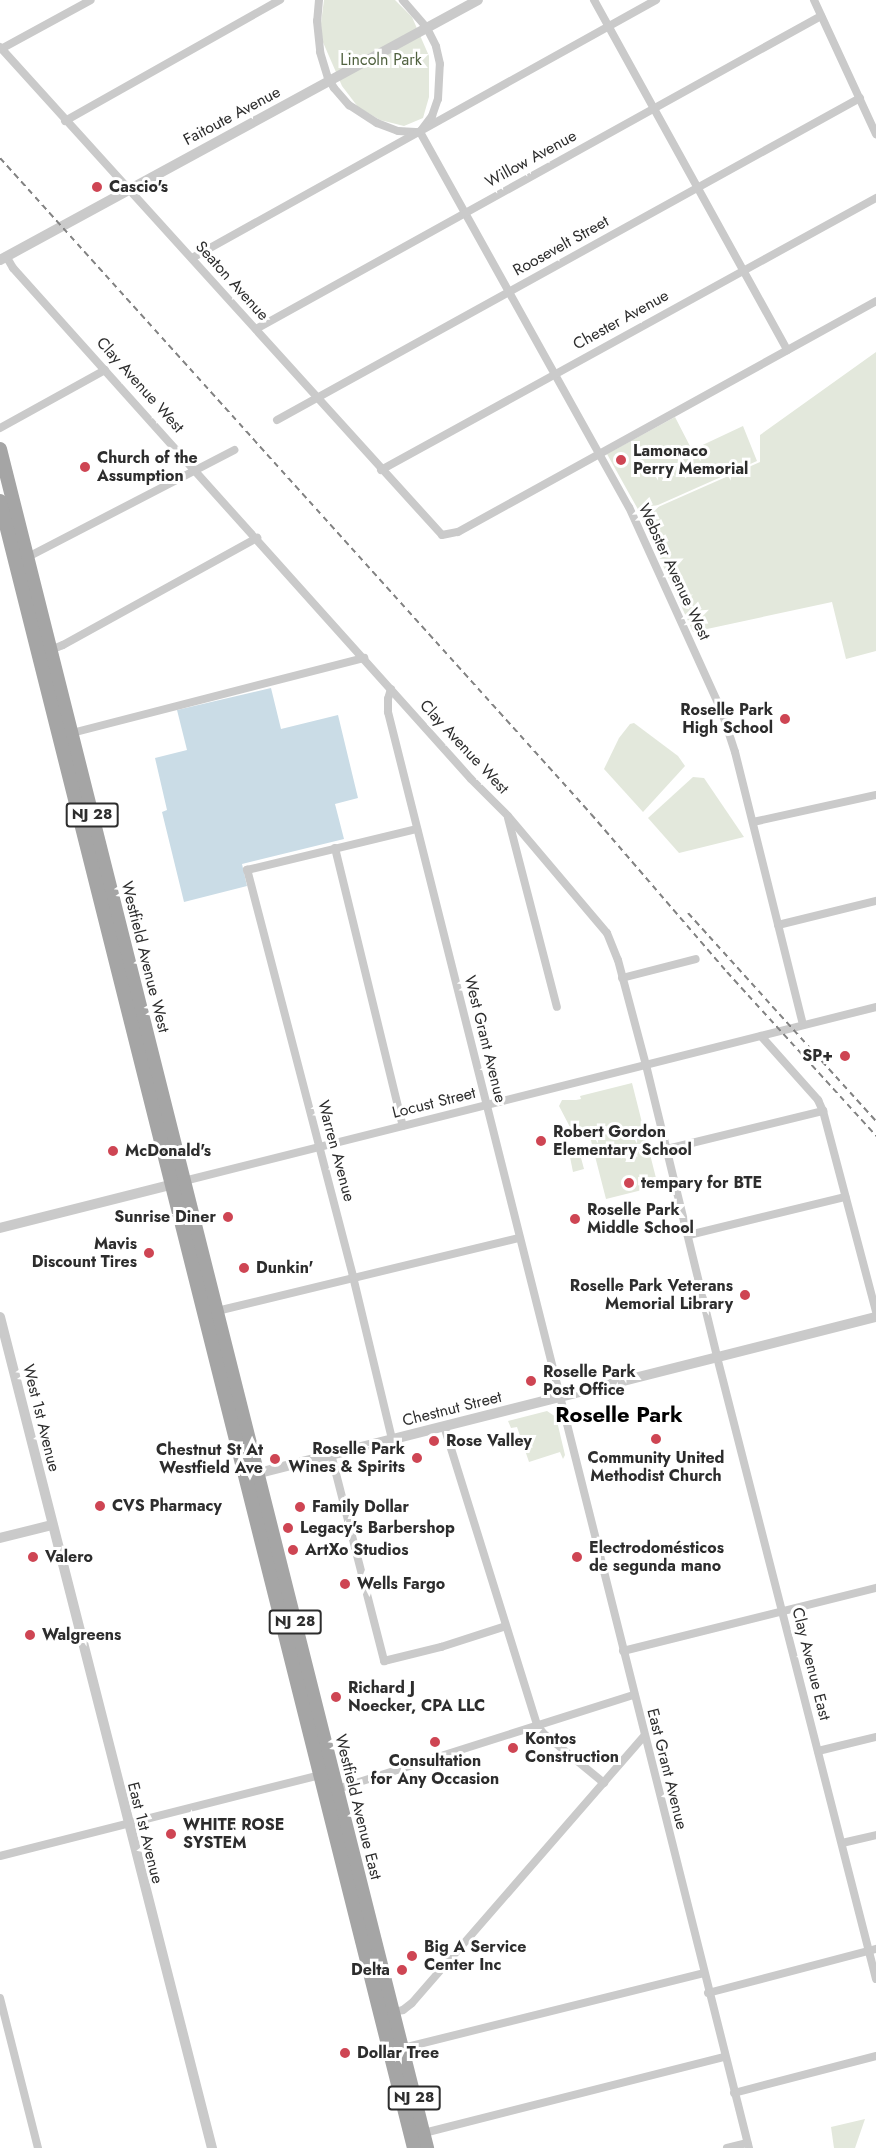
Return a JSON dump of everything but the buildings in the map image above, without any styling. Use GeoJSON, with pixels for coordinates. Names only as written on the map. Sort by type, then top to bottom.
{"type":"FeatureCollection","features":[{"type":"Feature","properties":{"kind":"main road","name":"Westfield Avenue West"},"geometry":{"type":"LineString","coordinates":[[0,449],[21,560],[251,1475]]}},
{"type":"Feature","properties":{"kind":"main road","name":"Westfield Avenue West"},"geometry":{"type":"LineString","coordinates":[[0,501],[21,560]]}},
{"type":"Feature","properties":{"kind":"main road","name":"Westfield Avenue West"},"geometry":{"type":"LineString","coordinates":[[178,1183],[217,1311],[251,1475]]}},
{"type":"Feature","properties":{"kind":"main road","name":"Westfield Avenue East"},"geometry":{"type":"LineString","coordinates":[[251,1475],[396,2049],[416,2140],[427,2148]]}},
{"type":"Feature","properties":{"kind":"street"},"geometry":{"type":"LineString","coordinates":[[1,48],[91,0]]}},
{"type":"Feature","properties":{"kind":"street"},"geometry":{"type":"LineString","coordinates":[[65,121],[280,0]]}},
{"type":"Feature","properties":{"kind":"street"},"geometry":{"type":"LineString","coordinates":[[319,0],[318,37],[330,80],[349,105],[367,118],[398,131],[420,132]]}},
{"type":"Feature","properties":{"kind":"street"},"geometry":{"type":"LineString","coordinates":[[403,0],[427,28],[438,55],[441,81],[435,108],[420,132]]}},
{"type":"Feature","properties":{"kind":"street","name":"Faitoute Avenue"},"geometry":{"type":"LineString","coordinates":[[3,258],[478,0]]}},
{"type":"Feature","properties":{"kind":"street"},"geometry":{"type":"LineString","coordinates":[[594,0],[787,350]]}},
{"type":"Feature","properties":{"kind":"street"},"geometry":{"type":"LineString","coordinates":[[192,258],[656,0]]}},
{"type":"Feature","properties":{"kind":"street"},"geometry":{"type":"LineString","coordinates":[[814,0],[876,134]]}},
{"type":"Feature","properties":{"kind":"street","name":"Willow Avenue"},"geometry":{"type":"LineString","coordinates":[[256,329],[821,16]]}},
{"type":"Feature","properties":{"kind":"street","name":"Seaton Avenue"},"geometry":{"type":"LineString","coordinates":[[1,48],[442,535],[458,532],[598,453]]}},
{"type":"Feature","properties":{"kind":"street","name":"Roosevelt Street"},"geometry":{"type":"LineString","coordinates":[[277,420],[860,98]]}},
{"type":"Feature","properties":{"kind":"street","name":"Webster Avenue West"},"geometry":{"type":"LineString","coordinates":[[420,132],[628,507],[722,712],[735,749],[803,1024]]}},
{"type":"Feature","properties":{"kind":"street","name":"Chester Avenue"},"geometry":{"type":"LineString","coordinates":[[381,470],[876,198]]}},
{"type":"Feature","properties":{"kind":"street","name":"Clay Avenue West"},"geometry":{"type":"LineString","coordinates":[[3,258],[196,469],[471,779],[507,816],[607,933],[646,1065],[717,1357]]}},
{"type":"Feature","properties":{"kind":"street"},"geometry":{"type":"LineString","coordinates":[[598,453],[876,301]]}},
{"type":"Feature","properties":{"kind":"street"},"geometry":{"type":"LineString","coordinates":[[0,428],[105,370]]}},
{"type":"Feature","properties":{"kind":"street"},"geometry":{"type":"LineString","coordinates":[[21,560],[234,450]]}},
{"type":"Feature","properties":{"kind":"street"},"geometry":{"type":"LineString","coordinates":[[45,652],[257,538]]}},
{"type":"Feature","properties":{"kind":"street"},"geometry":{"type":"LineString","coordinates":[[65,735],[364,658]]}},
{"type":"Feature","properties":{"kind":"street","name":"West Grant Avenue"},"geometry":{"type":"LineString","coordinates":[[391,689],[388,695],[388,712],[559,1397]]}},
{"type":"Feature","properties":{"kind":"street"},"geometry":{"type":"LineString","coordinates":[[753,822],[876,795]]}},
{"type":"Feature","properties":{"kind":"street"},"geometry":{"type":"LineString","coordinates":[[507,816],[557,1007]]}},
{"type":"Feature","properties":{"kind":"street"},"geometry":{"type":"LineString","coordinates":[[403,1126],[335,848],[417,829]]}},
{"type":"Feature","properties":{"kind":"street","name":"Warren Avenue"},"geometry":{"type":"LineString","coordinates":[[335,848],[247,870],[353,1276],[392,1439]]}},
{"type":"Feature","properties":{"kind":"street"},"geometry":{"type":"LineString","coordinates":[[778,925],[876,900]]}},
{"type":"Feature","properties":{"kind":"street"},"geometry":{"type":"LineString","coordinates":[[622,978],[696,959]]}},
{"type":"Feature","properties":{"kind":"street","name":"Locust Street"},"geometry":{"type":"LineString","coordinates":[[0,1228],[876,1006]]}},
{"type":"Feature","properties":{"kind":"street"},"geometry":{"type":"LineString","coordinates":[[761,1036],[818,1100],[823,1111],[876,1312]]}},
{"type":"Feature","properties":{"kind":"street"},"geometry":{"type":"LineString","coordinates":[[667,1149],[823,1111]]}},
{"type":"Feature","properties":{"kind":"street"},"geometry":{"type":"LineString","coordinates":[[689,1235],[845,1197]]}},
{"type":"Feature","properties":{"kind":"street"},"geometry":{"type":"LineString","coordinates":[[217,1311],[353,1276],[519,1238]]}},
{"type":"Feature","properties":{"kind":"street","name":"West 1st Avenue"},"geometry":{"type":"LineString","coordinates":[[0,1317],[52,1525]]}},
{"type":"Feature","properties":{"kind":"street","name":"Chestnut Street"},"geometry":{"type":"LineString","coordinates":[[251,1475],[876,1317]]}},
{"type":"Feature","properties":{"kind":"street","name":"Clay Avenue East"},"geometry":{"type":"LineString","coordinates":[[717,1357],[842,1843],[873,1950],[876,1979]]}},
{"type":"Feature","properties":{"kind":"street","name":"East Grant Avenue"},"geometry":{"type":"LineString","coordinates":[[559,1397],[748,2146]]}},
{"type":"Feature","properties":{"kind":"street"},"geometry":{"type":"LineString","coordinates":[[444,1426],[537,1725],[543,1733],[604,1783]]}},
{"type":"Feature","properties":{"kind":"street"},"geometry":{"type":"LineString","coordinates":[[331,1454],[384,1662],[506,1626]]}},
{"type":"Feature","properties":{"kind":"street"},"geometry":{"type":"LineString","coordinates":[[0,1538],[52,1525]]}},
{"type":"Feature","properties":{"kind":"street","name":"East 1st Avenue"},"geometry":{"type":"LineString","coordinates":[[52,1525],[212,2148]]}},
{"type":"Feature","properties":{"kind":"street"},"geometry":{"type":"LineString","coordinates":[[623,1652],[876,1588]]}},
{"type":"Feature","properties":{"kind":"street"},"geometry":{"type":"LineString","coordinates":[[331,1791],[633,1695]]}},
{"type":"Feature","properties":{"kind":"street"},"geometry":{"type":"LineString","coordinates":[[387,2014],[412,2003],[644,1736]]}},
{"type":"Feature","properties":{"kind":"street"},"geometry":{"type":"LineString","coordinates":[[818,1751],[876,1737]]}},
{"type":"Feature","properties":{"kind":"street"},"geometry":{"type":"LineString","coordinates":[[0,1856],[326,1773]]}},
{"type":"Feature","properties":{"kind":"street"},"geometry":{"type":"LineString","coordinates":[[842,1843],[876,1834]]}},
{"type":"Feature","properties":{"kind":"street"},"geometry":{"type":"LineString","coordinates":[[708,1993],[873,1950]]}},
{"type":"Feature","properties":{"kind":"street"},"geometry":{"type":"LineString","coordinates":[[396,2049],[703,1973]]}},
{"type":"Feature","properties":{"kind":"street"},"geometry":{"type":"LineString","coordinates":[[0,1998],[38,2148]]}},
{"type":"Feature","properties":{"kind":"street"},"geometry":{"type":"LineString","coordinates":[[734,2093],[876,2056]]}},
{"type":"Feature","properties":{"kind":"street"},"geometry":{"type":"LineString","coordinates":[[416,2140],[724,2057]]}},
{"type":"Feature","properties":{"kind":"street"},"geometry":{"type":"LineString","coordinates":[[727,2148],[748,2146]]}},
{"type":"Feature","properties":{"kind":"green space","name":"Lincoln Park"},"geometry":{"type":"Polygon","coordinates":[[[324,0],[395,0],[412,17],[429,56],[429,97],[423,118],[404,126],[380,120],[358,107],[342,86],[322,40],[321,23],[324,0]]]}},
{"type":"Feature","properties":{"kind":"green space"},"geometry":{"type":"Polygon","coordinates":[[[876,352],[876,651],[846,659],[832,602],[693,632],[640,515],[760,462],[760,435],[876,352]]]}},
{"type":"Feature","properties":{"kind":"green space"},"geometry":{"type":"Polygon","coordinates":[[[675,417],[692,450],[743,426],[757,461],[640,513],[607,454],[675,417]]]}},
{"type":"Feature","properties":{"kind":"green space"},"geometry":{"type":"Polygon","coordinates":[[[634,723],[678,756],[685,766],[643,812],[604,769],[619,738],[630,724],[634,723]]]}},
{"type":"Feature","properties":{"kind":"green space"},"geometry":{"type":"Polygon","coordinates":[[[693,777],[704,778],[744,837],[679,853],[648,818],[693,777]]]}},
{"type":"Feature","properties":{"kind":"green space"},"geometry":{"type":"Polygon","coordinates":[[[632,1083],[658,1186],[606,1199],[588,1129],[576,1131],[571,1129],[559,1106],[562,1100],[581,1099],[580,1096],[632,1083]]]}},
{"type":"Feature","properties":{"kind":"green space"},"geometry":{"type":"Polygon","coordinates":[[[580,1154],[584,1169],[573,1172],[570,1157],[580,1154]]]}},
{"type":"Feature","properties":{"kind":"green space"},"geometry":{"type":"Polygon","coordinates":[[[547,1411],[556,1417],[565,1455],[563,1459],[560,1452],[529,1462],[517,1427],[511,1428],[508,1421],[547,1411]]]}},
{"type":"Feature","properties":{"kind":"green space"},"geometry":{"type":"Polygon","coordinates":[[[865,2119],[855,2148],[834,2148],[831,2127],[865,2119]]]}},
{"type":"Feature","properties":{"kind":"water"},"geometry":{"type":"Polygon","coordinates":[[[271,688],[281,729],[338,715],[358,798],[335,804],[344,839],[242,864],[247,886],[184,902],[162,812],[167,810],[155,758],[187,750],[177,710],[271,688]]]}},
{"type":"Feature","properties":{"kind":"railway"},"geometry":{"type":"LineString","coordinates":[[0,158],[591,814],[727,972],[876,1136]]}},
{"type":"Feature","properties":{"kind":"railway"},"geometry":{"type":"LineString","coordinates":[[688,913],[876,1121]]}},
{"type":"Feature","properties":{"kind":"place","name":"Cascio's"},"geometry":{"type":"Point","coordinates":[97,187]}},
{"type":"Feature","properties":{"kind":"place","name":"Lamonaco Perry Memorial"},"geometry":{"type":"Point","coordinates":[621,460]}},
{"type":"Feature","properties":{"kind":"place","name":"Church of the Assumption"},"geometry":{"type":"Point","coordinates":[85,467]}},
{"type":"Feature","properties":{"kind":"place","name":"Roselle Park High School"},"geometry":{"type":"Point","coordinates":[785,719]}},
{"type":"Feature","properties":{"kind":"place","name":"SP+"},"geometry":{"type":"Point","coordinates":[845,1056]}},
{"type":"Feature","properties":{"kind":"place","name":"Robert Gordon Elementary School"},"geometry":{"type":"Point","coordinates":[541,1141]}},
{"type":"Feature","properties":{"kind":"place","name":"McDonald's"},"geometry":{"type":"Point","coordinates":[113,1151]}},
{"type":"Feature","properties":{"kind":"place","name":"tempary for BTE"},"geometry":{"type":"Point","coordinates":[629,1183]}},
{"type":"Feature","properties":{"kind":"place","name":"Sunrise Diner"},"geometry":{"type":"Point","coordinates":[228,1217]}},
{"type":"Feature","properties":{"kind":"place","name":"Roselle Park Middle School"},"geometry":{"type":"Point","coordinates":[575,1219]}},
{"type":"Feature","properties":{"kind":"place","name":"Mavis Discount Tires"},"geometry":{"type":"Point","coordinates":[149,1253]}},
{"type":"Feature","properties":{"kind":"place","name":"Dunkin'"},"geometry":{"type":"Point","coordinates":[244,1268]}},
{"type":"Feature","properties":{"kind":"place","name":"Roselle Park Veterans Memorial Library"},"geometry":{"type":"Point","coordinates":[745,1295]}},
{"type":"Feature","properties":{"kind":"place","name":"Roselle Park Post Office"},"geometry":{"type":"Point","coordinates":[531,1381]}},
{"type":"Feature","properties":{"kind":"place","name":"Community United Methodist Church"},"geometry":{"type":"Point","coordinates":[656,1439]}},
{"type":"Feature","properties":{"kind":"place","name":"Rose Valley"},"geometry":{"type":"Point","coordinates":[434,1441]}},
{"type":"Feature","properties":{"kind":"place","name":"Roselle Park Wines & Spirits"},"geometry":{"type":"Point","coordinates":[417,1458]}},
{"type":"Feature","properties":{"kind":"place","name":"Chestnut St At Westfield Ave"},"geometry":{"type":"Point","coordinates":[275,1459]}},
{"type":"Feature","properties":{"kind":"place","name":"CVS Pharmacy"},"geometry":{"type":"Point","coordinates":[100,1506]}},
{"type":"Feature","properties":{"kind":"place","name":"Family Dollar"},"geometry":{"type":"Point","coordinates":[300,1507]}},
{"type":"Feature","properties":{"kind":"place","name":"Legacy's Barbershop"},"geometry":{"type":"Point","coordinates":[288,1528]}},
{"type":"Feature","properties":{"kind":"place","name":"ArtXo Studios"},"geometry":{"type":"Point","coordinates":[293,1550]}},
{"type":"Feature","properties":{"kind":"place","name":"Valero"},"geometry":{"type":"Point","coordinates":[33,1557]}},
{"type":"Feature","properties":{"kind":"place","name":"Electrodomésticos de segunda mano"},"geometry":{"type":"Point","coordinates":[577,1557]}},
{"type":"Feature","properties":{"kind":"place","name":"Wells Fargo"},"geometry":{"type":"Point","coordinates":[345,1584]}},
{"type":"Feature","properties":{"kind":"place","name":"Walgreens"},"geometry":{"type":"Point","coordinates":[30,1635]}},
{"type":"Feature","properties":{"kind":"place","name":"Richard J Noecker, CPA LLC"},"geometry":{"type":"Point","coordinates":[336,1697]}},
{"type":"Feature","properties":{"kind":"place","name":"Consultation for Any Occasion"},"geometry":{"type":"Point","coordinates":[435,1742]}},
{"type":"Feature","properties":{"kind":"place","name":"Kontos Construction"},"geometry":{"type":"Point","coordinates":[513,1748]}},
{"type":"Feature","properties":{"kind":"place","name":"WHITE ROSE SYSTEM"},"geometry":{"type":"Point","coordinates":[171,1834]}},
{"type":"Feature","properties":{"kind":"place","name":"Big A Service Center Inc"},"geometry":{"type":"Point","coordinates":[412,1956]}},
{"type":"Feature","properties":{"kind":"place","name":"Delta"},"geometry":{"type":"Point","coordinates":[402,1970]}},
{"type":"Feature","properties":{"kind":"place","name":"Dollar Tree"},"geometry":{"type":"Point","coordinates":[345,2053]}},
{"type":"Feature","properties":{"kind":"district","name":"Roselle Park"},"geometry":{"type":"Point","coordinates":[619,1415]}}]}
